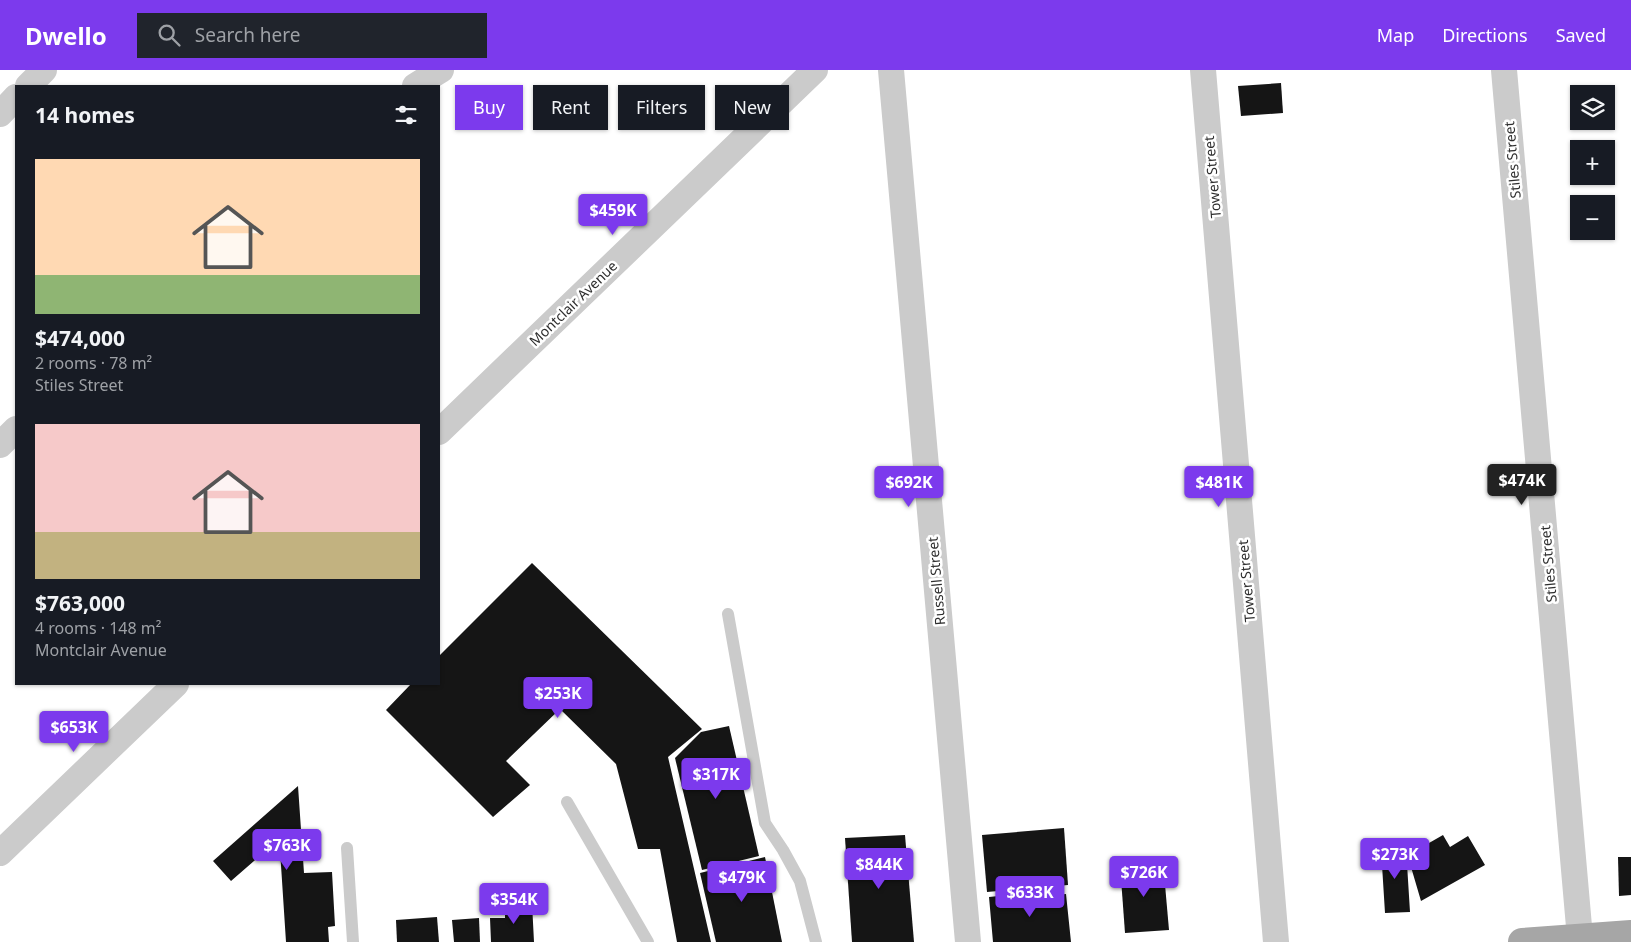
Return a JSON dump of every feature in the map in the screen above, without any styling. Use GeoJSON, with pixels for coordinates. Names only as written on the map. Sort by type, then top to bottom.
{"type":"FeatureCollection","features":[{"type":"Feature","properties":{"kind":"main road"},"geometry":{"type":"LineString","coordinates":[[1522,942],[1631,934]]}},
{"type":"Feature","properties":{"kind":"street"},"geometry":{"type":"LineString","coordinates":[[29,85],[44,70]]}},
{"type":"Feature","properties":{"kind":"street"},"geometry":{"type":"LineString","coordinates":[[417,85],[441,70]]}},
{"type":"Feature","properties":{"kind":"street","name":"Montclair Avenue"},"geometry":{"type":"LineString","coordinates":[[440,431],[815,70]]}},
{"type":"Feature","properties":{"kind":"street","name":"Russell Street"},"geometry":{"type":"LineString","coordinates":[[891,70],[968,942]]}},
{"type":"Feature","properties":{"kind":"street","name":"Tower Street"},"geometry":{"type":"LineString","coordinates":[[1202,70],[1276,942]]}},
{"type":"Feature","properties":{"kind":"street","name":"Stiles Street"},"geometry":{"type":"LineString","coordinates":[[1504,70],[1580,938]]}},
{"type":"Feature","properties":{"kind":"street"},"geometry":{"type":"LineString","coordinates":[[0,114],[15,99]]}},
{"type":"Feature","properties":{"kind":"street"},"geometry":{"type":"LineString","coordinates":[[0,445],[15,431]]}},
{"type":"Feature","properties":{"kind":"street"},"geometry":{"type":"LineString","coordinates":[[0,853],[175,685]]}},
{"type":"Feature","properties":{"kind":"lane"},"geometry":{"type":"LineString","coordinates":[[728,614],[765,824],[784,850],[800,881],[816,942]]}},
{"type":"Feature","properties":{"kind":"lane"},"geometry":{"type":"LineString","coordinates":[[567,802],[648,942]]}},
{"type":"Feature","properties":{"kind":"lane"},"geometry":{"type":"LineString","coordinates":[[347,848],[353,942]]}},
{"type":"Feature","properties":{"kind":"building"},"geometry":{"type":"Polygon","coordinates":[[[1281,83],[1283,113],[1241,116],[1238,86],[1281,83]]]}},
{"type":"Feature","properties":{"kind":"building"},"geometry":{"type":"Polygon","coordinates":[[[532,563],[702,729],[668,757],[711,942],[677,942],[660,849],[638,849],[616,764],[560,709],[506,761],[530,785],[493,817],[386,710],[410,685],[440,685],[440,655],[532,563]]]}},
{"type":"Feature","properties":{"kind":"building"},"geometry":{"type":"Polygon","coordinates":[[[729,726],[759,856],[702,870],[675,758],[701,732],[729,726]]]}},
{"type":"Feature","properties":{"kind":"building"},"geometry":{"type":"Polygon","coordinates":[[[298,786],[304,873],[332,872],[335,926],[328,927],[329,942],[286,942],[280,850],[270,847],[231,881],[213,861],[298,786]]]}},
{"type":"Feature","properties":{"kind":"building"},"geometry":{"type":"Polygon","coordinates":[[[1064,828],[1068,885],[987,892],[982,835],[1064,828]]]}},
{"type":"Feature","properties":{"kind":"building"},"geometry":{"type":"Polygon","coordinates":[[[905,835],[914,942],[852,942],[845,838],[905,835]]]}},
{"type":"Feature","properties":{"kind":"building"},"geometry":{"type":"Polygon","coordinates":[[[1443,835],[1450,847],[1468,836],[1485,865],[1421,901],[1411,867],[1414,865],[1408,855],[1443,835]]]}},
{"type":"Feature","properties":{"kind":"building"},"geometry":{"type":"Polygon","coordinates":[[[1406,848],[1410,912],[1385,913],[1381,849],[1406,848]]]}},
{"type":"Feature","properties":{"kind":"building"},"geometry":{"type":"Polygon","coordinates":[[[765,857],[782,942],[716,942],[700,873],[765,857]]]}},
{"type":"Feature","properties":{"kind":"building"},"geometry":{"type":"Polygon","coordinates":[[[1618,857],[1631,857],[1631,895],[1619,896],[1618,857]]]}},
{"type":"Feature","properties":{"kind":"building"},"geometry":{"type":"Polygon","coordinates":[[[1163,862],[1169,930],[1125,933],[1120,865],[1163,862]]]}},
{"type":"Feature","properties":{"kind":"building"},"geometry":{"type":"Polygon","coordinates":[[[1039,892],[1045,896],[1066,894],[1071,942],[993,942],[989,897],[1039,892]]]}},
{"type":"Feature","properties":{"kind":"building"},"geometry":{"type":"Polygon","coordinates":[[[532,903],[534,942],[491,942],[490,918],[505,918],[505,912],[509,912],[509,904],[532,903]]]}},
{"type":"Feature","properties":{"kind":"building"},"geometry":{"type":"Polygon","coordinates":[[[437,917],[439,942],[397,942],[396,920],[437,917]]]}},
{"type":"Feature","properties":{"kind":"building"},"geometry":{"type":"Polygon","coordinates":[[[479,918],[480,942],[454,942],[452,920],[479,918]]]}}]}
